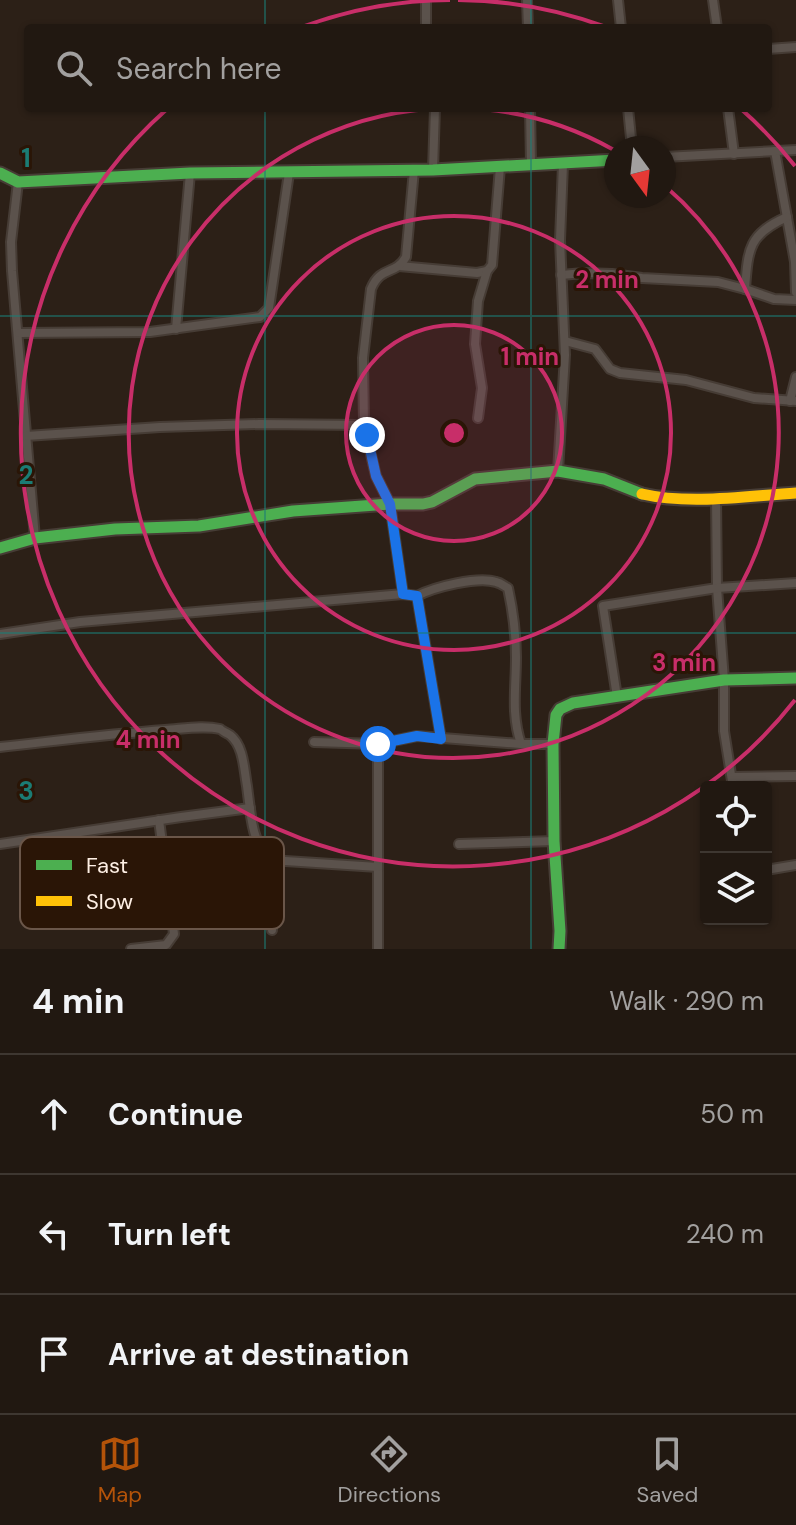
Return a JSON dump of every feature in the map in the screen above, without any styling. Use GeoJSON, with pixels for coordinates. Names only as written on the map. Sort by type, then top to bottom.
{"type":"FeatureCollection","features":[{"type":"Feature","properties":{"kind":"street"},"geometry":{"type":"LineString","coordinates":[[426,0],[426,24]]}},
{"type":"Feature","properties":{"kind":"street"},"geometry":{"type":"LineString","coordinates":[[527,0],[528,24]]}},
{"type":"Feature","properties":{"kind":"street"},"geometry":{"type":"LineString","coordinates":[[618,0],[621,24]]}},
{"type":"Feature","properties":{"kind":"street"},"geometry":{"type":"LineString","coordinates":[[713,0],[716,24]]}},
{"type":"Feature","properties":{"kind":"street"},"geometry":{"type":"LineString","coordinates":[[772,49],[796,47]]}},
{"type":"Feature","properties":{"kind":"street"},"geometry":{"type":"LineString","coordinates":[[433,170],[435,112]]}},
{"type":"Feature","properties":{"kind":"street"},"geometry":{"type":"LineString","coordinates":[[530,112],[531,165]]}},
{"type":"Feature","properties":{"kind":"street"},"geometry":{"type":"LineString","coordinates":[[628,112],[631,136]]}},
{"type":"Feature","properties":{"kind":"street"},"geometry":{"type":"LineString","coordinates":[[729,112],[734,154]]}},
{"type":"Feature","properties":{"kind":"street"},"geometry":{"type":"LineString","coordinates":[[676,156],[796,150]]}},
{"type":"Feature","properties":{"kind":"street"},"geometry":{"type":"LineString","coordinates":[[775,151],[796,262],[796,292]]}},
{"type":"Feature","properties":{"kind":"street"},"geometry":{"type":"LineString","coordinates":[[0,173],[18,182],[190,173],[433,170],[604,161]]}},
{"type":"Feature","properties":{"kind":"street"},"geometry":{"type":"LineString","coordinates":[[558,471],[565,341],[560,240],[563,164]]}},
{"type":"Feature","properties":{"kind":"street"},"geometry":{"type":"LineString","coordinates":[[478,418],[482,388],[475,344],[478,301],[487,271],[492,265],[500,167]]}},
{"type":"Feature","properties":{"kind":"street"},"geometry":{"type":"LineString","coordinates":[[398,266],[406,257],[414,170]]}},
{"type":"Feature","properties":{"kind":"street"},"geometry":{"type":"LineString","coordinates":[[176,329],[190,173]]}},
{"type":"Feature","properties":{"kind":"street"},"geometry":{"type":"LineString","coordinates":[[19,333],[150,332],[260,317],[269,308],[289,173]]}},
{"type":"Feature","properties":{"kind":"street"},"geometry":{"type":"LineString","coordinates":[[18,182],[11,242],[12,271],[35,538]]}},
{"type":"Feature","properties":{"kind":"street"},"geometry":{"type":"LineString","coordinates":[[745,289],[751,245],[768,225],[787,217]]}},
{"type":"Feature","properties":{"kind":"street"},"geometry":{"type":"LineString","coordinates":[[0,224],[14,222]]}},
{"type":"Feature","properties":{"kind":"street"},"geometry":{"type":"LineString","coordinates":[[403,594],[390,504],[376,476],[364,425],[363,358],[371,289],[380,273],[398,266],[477,273],[487,271]]}},
{"type":"Feature","properties":{"kind":"street"},"geometry":{"type":"LineString","coordinates":[[561,275],[612,274],[718,282],[774,299],[796,300]]}},
{"type":"Feature","properties":{"kind":"street"},"geometry":{"type":"LineString","coordinates":[[565,341],[595,349],[610,369],[620,373],[686,380],[754,398],[793,401],[796,377]]}},
{"type":"Feature","properties":{"kind":"street"},"geometry":{"type":"LineString","coordinates":[[26,436],[160,427],[364,425]]}},
{"type":"Feature","properties":{"kind":"street"},"geometry":{"type":"LineString","coordinates":[[0,548],[35,538],[115,529],[199,526],[293,511],[413,505],[432,502],[475,479],[558,471],[604,479],[655,497],[716,498],[796,493]]}},
{"type":"Feature","properties":{"kind":"street"},"geometry":{"type":"LineString","coordinates":[[716,498],[724,731],[732,781]]}},
{"type":"Feature","properties":{"kind":"street"},"geometry":{"type":"LineString","coordinates":[[0,634],[80,622],[403,594],[417,596],[430,589],[494,581],[508,588],[515,631],[515,727],[521,744]]}},
{"type":"Feature","properties":{"kind":"street"},"geometry":{"type":"LineString","coordinates":[[617,697],[603,606],[717,588],[796,583]]}},
{"type":"Feature","properties":{"kind":"street"},"geometry":{"type":"LineString","coordinates":[[417,596],[441,739]]}},
{"type":"Feature","properties":{"kind":"street"},"geometry":{"type":"LineString","coordinates":[[559,949],[553,744],[556,715],[560,709],[573,703],[724,680],[796,678]]}},
{"type":"Feature","properties":{"kind":"street"},"geometry":{"type":"LineString","coordinates":[[0,747],[129,733],[219,729],[230,735],[242,755],[257,837]]}},
{"type":"Feature","properties":{"kind":"street"},"geometry":{"type":"LineString","coordinates":[[314,742],[378,744],[417,736],[553,744]]}},
{"type":"Feature","properties":{"kind":"street"},"geometry":{"type":"LineString","coordinates":[[378,744],[378,949]]}},
{"type":"Feature","properties":{"kind":"street"},"geometry":{"type":"LineString","coordinates":[[743,781],[796,776]]}},
{"type":"Feature","properties":{"kind":"street"},"geometry":{"type":"LineString","coordinates":[[46,837],[250,808]]}},
{"type":"Feature","properties":{"kind":"street"},"geometry":{"type":"LineString","coordinates":[[159,820],[161,837]]}},
{"type":"Feature","properties":{"kind":"street"},"geometry":{"type":"LineString","coordinates":[[0,844],[20,841]]}},
{"type":"Feature","properties":{"kind":"street"},"geometry":{"type":"LineString","coordinates":[[459,844],[554,841]]}},
{"type":"Feature","properties":{"kind":"street"},"geometry":{"type":"LineString","coordinates":[[284,861],[378,867]]}},
{"type":"Feature","properties":{"kind":"street"},"geometry":{"type":"LineString","coordinates":[[772,869],[796,865]]}},
{"type":"Feature","properties":{"kind":"street"},"geometry":{"type":"LineString","coordinates":[[131,949],[166,945],[174,934],[173,929]]}},
{"type":"Feature","properties":{"kind":"traffic: fast"},"geometry":{"type":"LineString","coordinates":[[0,173],[18,182],[190,173],[433,170],[604,161]]}},
{"type":"Feature","properties":{"kind":"traffic: fast"},"geometry":{"type":"LineString","coordinates":[[0,548],[35,538],[115,529],[199,526],[293,511],[423,504],[475,479],[558,471],[604,479],[642,494]]}},
{"type":"Feature","properties":{"kind":"traffic: fast"},"geometry":{"type":"LineString","coordinates":[[559,949],[553,744],[556,715],[560,709],[573,703],[724,680],[796,678]]}},
{"type":"Feature","properties":{"kind":"traffic: slow"},"geometry":{"type":"LineString","coordinates":[[642,494],[699,499],[796,493]]}},
{"type":"Feature","properties":{"kind":"route"},"geometry":{"type":"LineString","coordinates":[[367,435],[376,476],[390,504],[403,594],[417,596],[441,739],[417,736],[378,744]]}}]}
